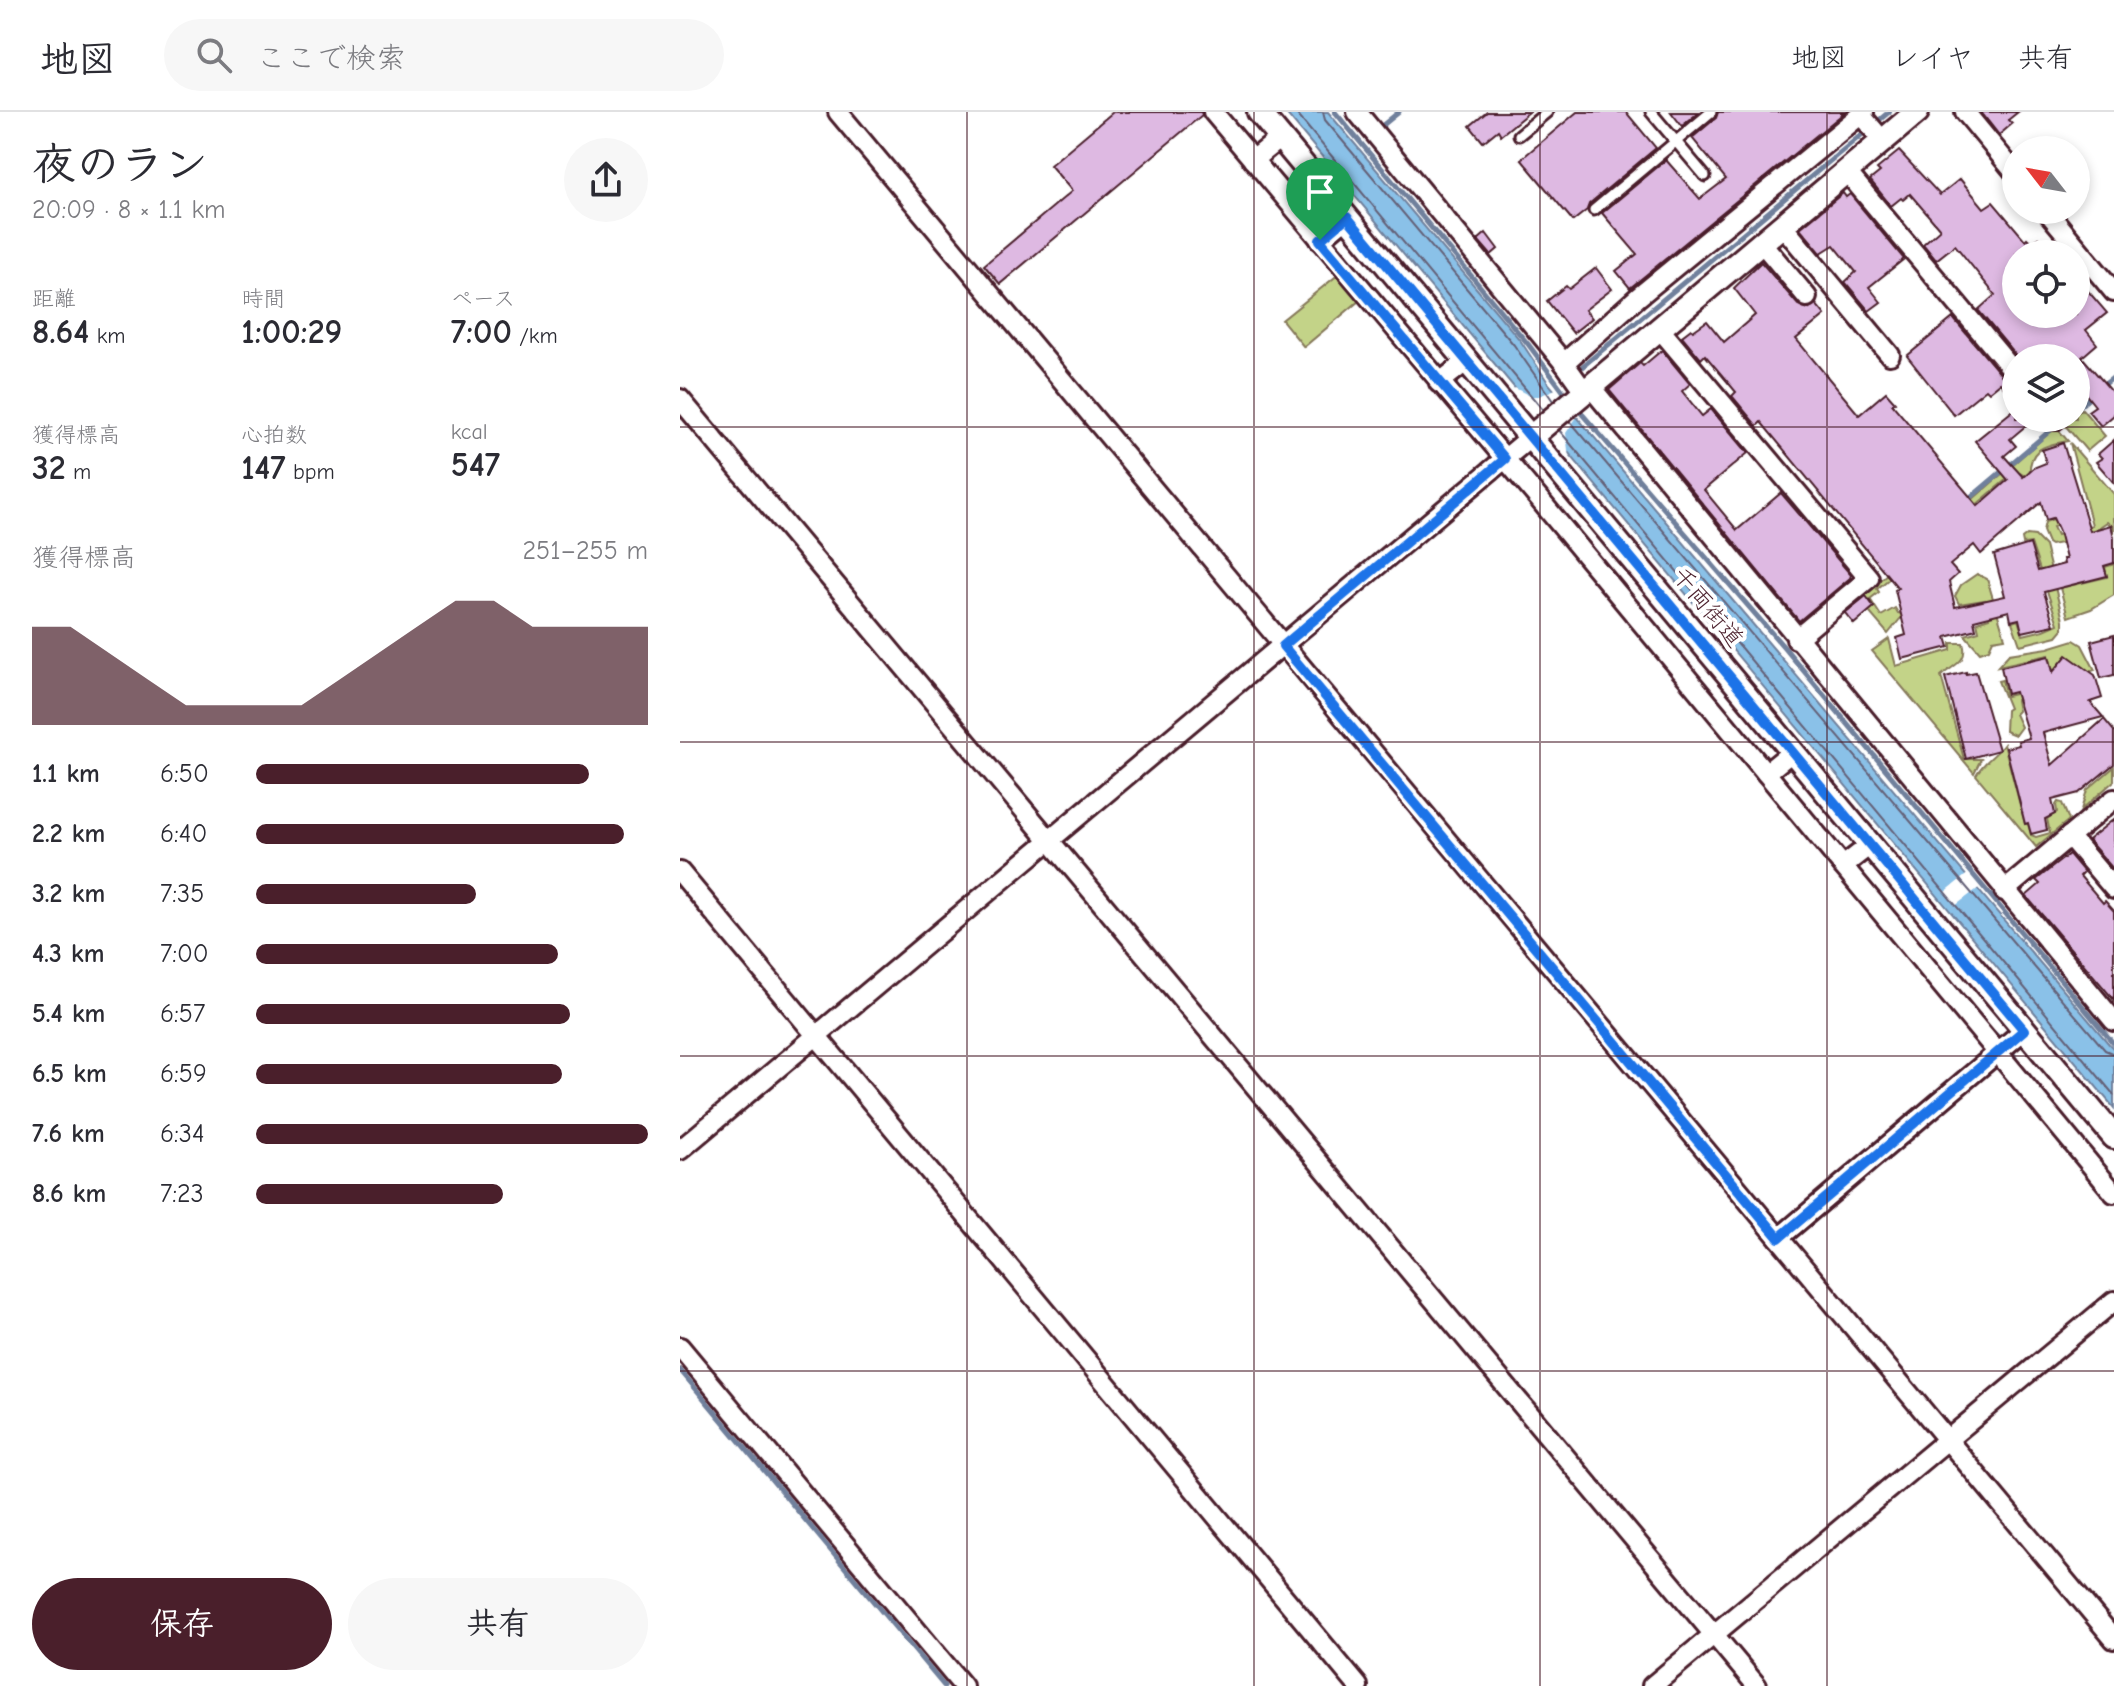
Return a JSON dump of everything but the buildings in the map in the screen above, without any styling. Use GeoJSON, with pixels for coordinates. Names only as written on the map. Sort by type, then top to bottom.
{"type":"FeatureCollection","features":[{"type":"Feature","properties":{"kind":"street"},"geometry":{"type":"LineString","coordinates":[[838,112],[1081,400],[1278,650],[1779,1238],[1943,1442],[2114,1639]]}},
{"type":"Feature","properties":{"kind":"street"},"geometry":{"type":"LineString","coordinates":[[1213,112],[1257,157],[1320,240],[1439,383],[1688,669],[1776,764],[2009,1043],[2114,1193]]}},
{"type":"Feature","properties":{"kind":"street","name":"千両街道"},"geometry":{"type":"LineString","coordinates":[[1259,112],[1468,360],[1537,431],[1711,651],[1776,764],[1854,858],[2009,1043],[2114,1137]]}},
{"type":"Feature","properties":{"kind":"street"},"geometry":{"type":"LineString","coordinates":[[1382,112],[1362,118],[1564,363],[1583,392],[1796,639],[2114,1021]]}},
{"type":"Feature","properties":{"kind":"street"},"geometry":{"type":"LineString","coordinates":[[1564,363],[1637,298],[1870,124],[1917,112]]}},
{"type":"Feature","properties":{"kind":"street"},"geometry":{"type":"LineString","coordinates":[[1965,112],[2002,157]]}},
{"type":"Feature","properties":{"kind":"street"},"geometry":{"type":"LineString","coordinates":[[680,1150],[1846,171],[1870,124]]}},
{"type":"Feature","properties":{"kind":"street"},"geometry":{"type":"LineString","coordinates":[[1257,157],[1280,138]]}},
{"type":"Feature","properties":{"kind":"street"},"geometry":{"type":"LineString","coordinates":[[1846,171],[2002,357]]}},
{"type":"Feature","properties":{"kind":"street"},"geometry":{"type":"LineString","coordinates":[[1320,240],[1347,217]]}},
{"type":"Feature","properties":{"kind":"street"},"geometry":{"type":"LineString","coordinates":[[2058,224],[2114,292]]}},
{"type":"Feature","properties":{"kind":"street"},"geometry":{"type":"LineString","coordinates":[[1782,225],[1890,355]]}},
{"type":"Feature","properties":{"kind":"street"},"geometry":{"type":"LineString","coordinates":[[1761,242],[1807,297]]}},
{"type":"Feature","properties":{"kind":"street"},"geometry":{"type":"LineString","coordinates":[[1659,328],[1869,578],[1796,639]]}},
{"type":"Feature","properties":{"kind":"street"},"geometry":{"type":"LineString","coordinates":[[1439,383],[1468,360]]}},
{"type":"Feature","properties":{"kind":"street"},"geometry":{"type":"LineString","coordinates":[[680,399],[1709,1638],[1757,1686]]}},
{"type":"Feature","properties":{"kind":"street"},"geometry":{"type":"LineString","coordinates":[[1688,669],[1711,651]]}},
{"type":"Feature","properties":{"kind":"street"},"geometry":{"type":"LineString","coordinates":[[2004,891],[2114,799]]}},
{"type":"Feature","properties":{"kind":"street"},"geometry":{"type":"LineString","coordinates":[[2069,836],[2114,889]]}},
{"type":"Feature","properties":{"kind":"street"},"geometry":{"type":"LineString","coordinates":[[680,872],[1358,1686]]}},
{"type":"Feature","properties":{"kind":"street"},"geometry":{"type":"LineString","coordinates":[[1779,1238],[2009,1043]]}},
{"type":"Feature","properties":{"kind":"street"},"geometry":{"type":"LineString","coordinates":[[1652,1686],[2114,1301]]}},
{"type":"Feature","properties":{"kind":"street"},"geometry":{"type":"LineString","coordinates":[[680,1347],[963,1686]]}},
{"type":"Feature","properties":{"kind":"lane"},"geometry":{"type":"LineString","coordinates":[[1519,135],[1547,112]]}},
{"type":"Feature","properties":{"kind":"lane"},"geometry":{"type":"LineString","coordinates":[[1651,112],[1705,176]]}},
{"type":"Feature","properties":{"kind":"lane"},"geometry":{"type":"LineString","coordinates":[[1594,210],[1711,112]]}},
{"type":"Feature","properties":{"kind":"green space"},"geometry":{"type":"Polygon","coordinates":[[[1339,274],[1360,300],[1304,347],[1282,320],[1339,274]]]}},
{"type":"Feature","properties":{"kind":"green space"},"geometry":{"type":"Polygon","coordinates":[[[2090,418],[2105,436],[2087,451],[2071,432],[2090,432],[2090,418]]]}},
{"type":"Feature","properties":{"kind":"green space"},"geometry":{"type":"Polygon","coordinates":[[[2050,432],[2060,432],[2068,441],[2038,451],[2031,461],[2030,479],[2020,473],[2008,478],[1877,589],[1879,592],[1870,599],[1881,616],[1895,608],[1898,613],[1909,615],[1900,619],[1888,634],[1858,599],[2050,432]]]}},
{"type":"Feature","properties":{"kind":"green space"},"geometry":{"type":"Polygon","coordinates":[[[2070,443],[2114,494],[2114,533],[2107,522],[2082,539],[2051,545],[2043,531],[2045,522],[2056,518],[2060,524],[2053,527],[2057,535],[2092,525],[2070,443]]]}},
{"type":"Feature","properties":{"kind":"green space"},"geometry":{"type":"Polygon","coordinates":[[[2027,535],[2035,536],[2045,546],[2063,629],[2057,636],[2020,645],[2012,622],[2018,620],[2023,635],[2058,624],[2031,543],[2023,544],[2022,539],[2027,535]]]}},
{"type":"Feature","properties":{"kind":"green space"},"geometry":{"type":"Polygon","coordinates":[[[2114,564],[2114,595],[2091,609],[2068,617],[2060,588],[2107,577],[2105,567],[2114,564]]]}},
{"type":"Feature","properties":{"kind":"green space"},"geometry":{"type":"Polygon","coordinates":[[[1977,574],[1987,579],[2005,638],[1993,640],[1989,649],[1980,652],[1965,635],[1979,631],[1977,622],[1989,618],[1985,600],[1959,604],[1955,596],[1961,585],[1977,574]]]}},
{"type":"Feature","properties":{"kind":"green space"},"geometry":{"type":"Polygon","coordinates":[[[1889,639],[1896,666],[1951,650],[1951,643],[1963,643],[1962,659],[1941,676],[1964,759],[1981,759],[1974,773],[1872,651],[1889,639]]]}},
{"type":"Feature","properties":{"kind":"green space"},"geometry":{"type":"Polygon","coordinates":[[[2074,640],[2082,645],[2095,670],[2063,680],[2057,687],[2049,655],[1998,666],[2009,654],[2074,640]]]}},
{"type":"Feature","properties":{"kind":"green space"},"geometry":{"type":"Polygon","coordinates":[[[2002,680],[2006,696],[2023,692],[2016,700],[2018,711],[2015,714],[2021,727],[2015,735],[2005,731],[2006,710],[2009,708],[1998,681],[2002,680]]]}},
{"type":"Feature","properties":{"kind":"green space"},"geometry":{"type":"Polygon","coordinates":[[[2004,744],[2025,824],[2028,824],[2031,835],[2036,837],[2050,833],[2047,819],[2057,812],[2058,802],[2062,803],[2069,820],[2036,847],[1976,775],[2004,744]]]}},
{"type":"Feature","properties":{"kind":"green space"},"geometry":{"type":"Polygon","coordinates":[[[2114,767],[2114,781],[2081,810],[2087,790],[2114,767]]]}},
{"type":"Feature","properties":{"kind":"water"},"geometry":{"type":"Polygon","coordinates":[[[1285,112],[1328,112],[1520,340],[1549,384],[2114,1049],[2114,1108],[1285,112]]]}},
{"type":"Feature","properties":{"kind":"pier"},"geometry":{"type":"Polygon","coordinates":[[[1515,388],[1530,396],[1539,396],[1558,388],[1579,414],[1566,433],[1569,459],[1512,390],[1515,388]]]}},
{"type":"Feature","properties":{"kind":"pier"},"geometry":{"type":"Polygon","coordinates":[[[1970,872],[2112,1041],[2114,1048],[1980,887],[1955,906],[1945,892],[1970,872]]]}},
{"type":"Feature","properties":{"kind":"waterway"},"geometry":{"type":"LineString","coordinates":[[1335,112],[1528,344],[1569,399]]}},
{"type":"Feature","properties":{"kind":"waterway"},"geometry":{"type":"LineString","coordinates":[[1383,125],[1399,112]]}},
{"type":"Feature","properties":{"kind":"waterway"},"geometry":{"type":"LineString","coordinates":[[1577,371],[1889,112]]}},
{"type":"Feature","properties":{"kind":"waterway"},"geometry":{"type":"LineString","coordinates":[[2101,387],[2114,377]]}},
{"type":"Feature","properties":{"kind":"waterway"},"geometry":{"type":"LineString","coordinates":[[2090,397],[2094,394]]}},
{"type":"Feature","properties":{"kind":"waterway"},"geometry":{"type":"LineString","coordinates":[[1576,407],[1788,652],[2114,1044]]}},
{"type":"Feature","properties":{"kind":"waterway"},"geometry":{"type":"LineString","coordinates":[[1968,500],[2048,432]]}},
{"type":"Feature","properties":{"kind":"waterway"},"geometry":{"type":"LineString","coordinates":[[1989,1028],[2012,1051],[2017,1063]]}},
{"type":"Feature","properties":{"kind":"waterway"},"geometry":{"type":"LineString","coordinates":[[680,1370],[944,1686]]}},
{"type":"Feature","properties":{"kind":"route"},"geometry":{"type":"LineString","coordinates":[[1347,217],[2024,1030],[1779,1238],[1283,646],[1505,459],[1320,240],[1347,217]]}}]}
